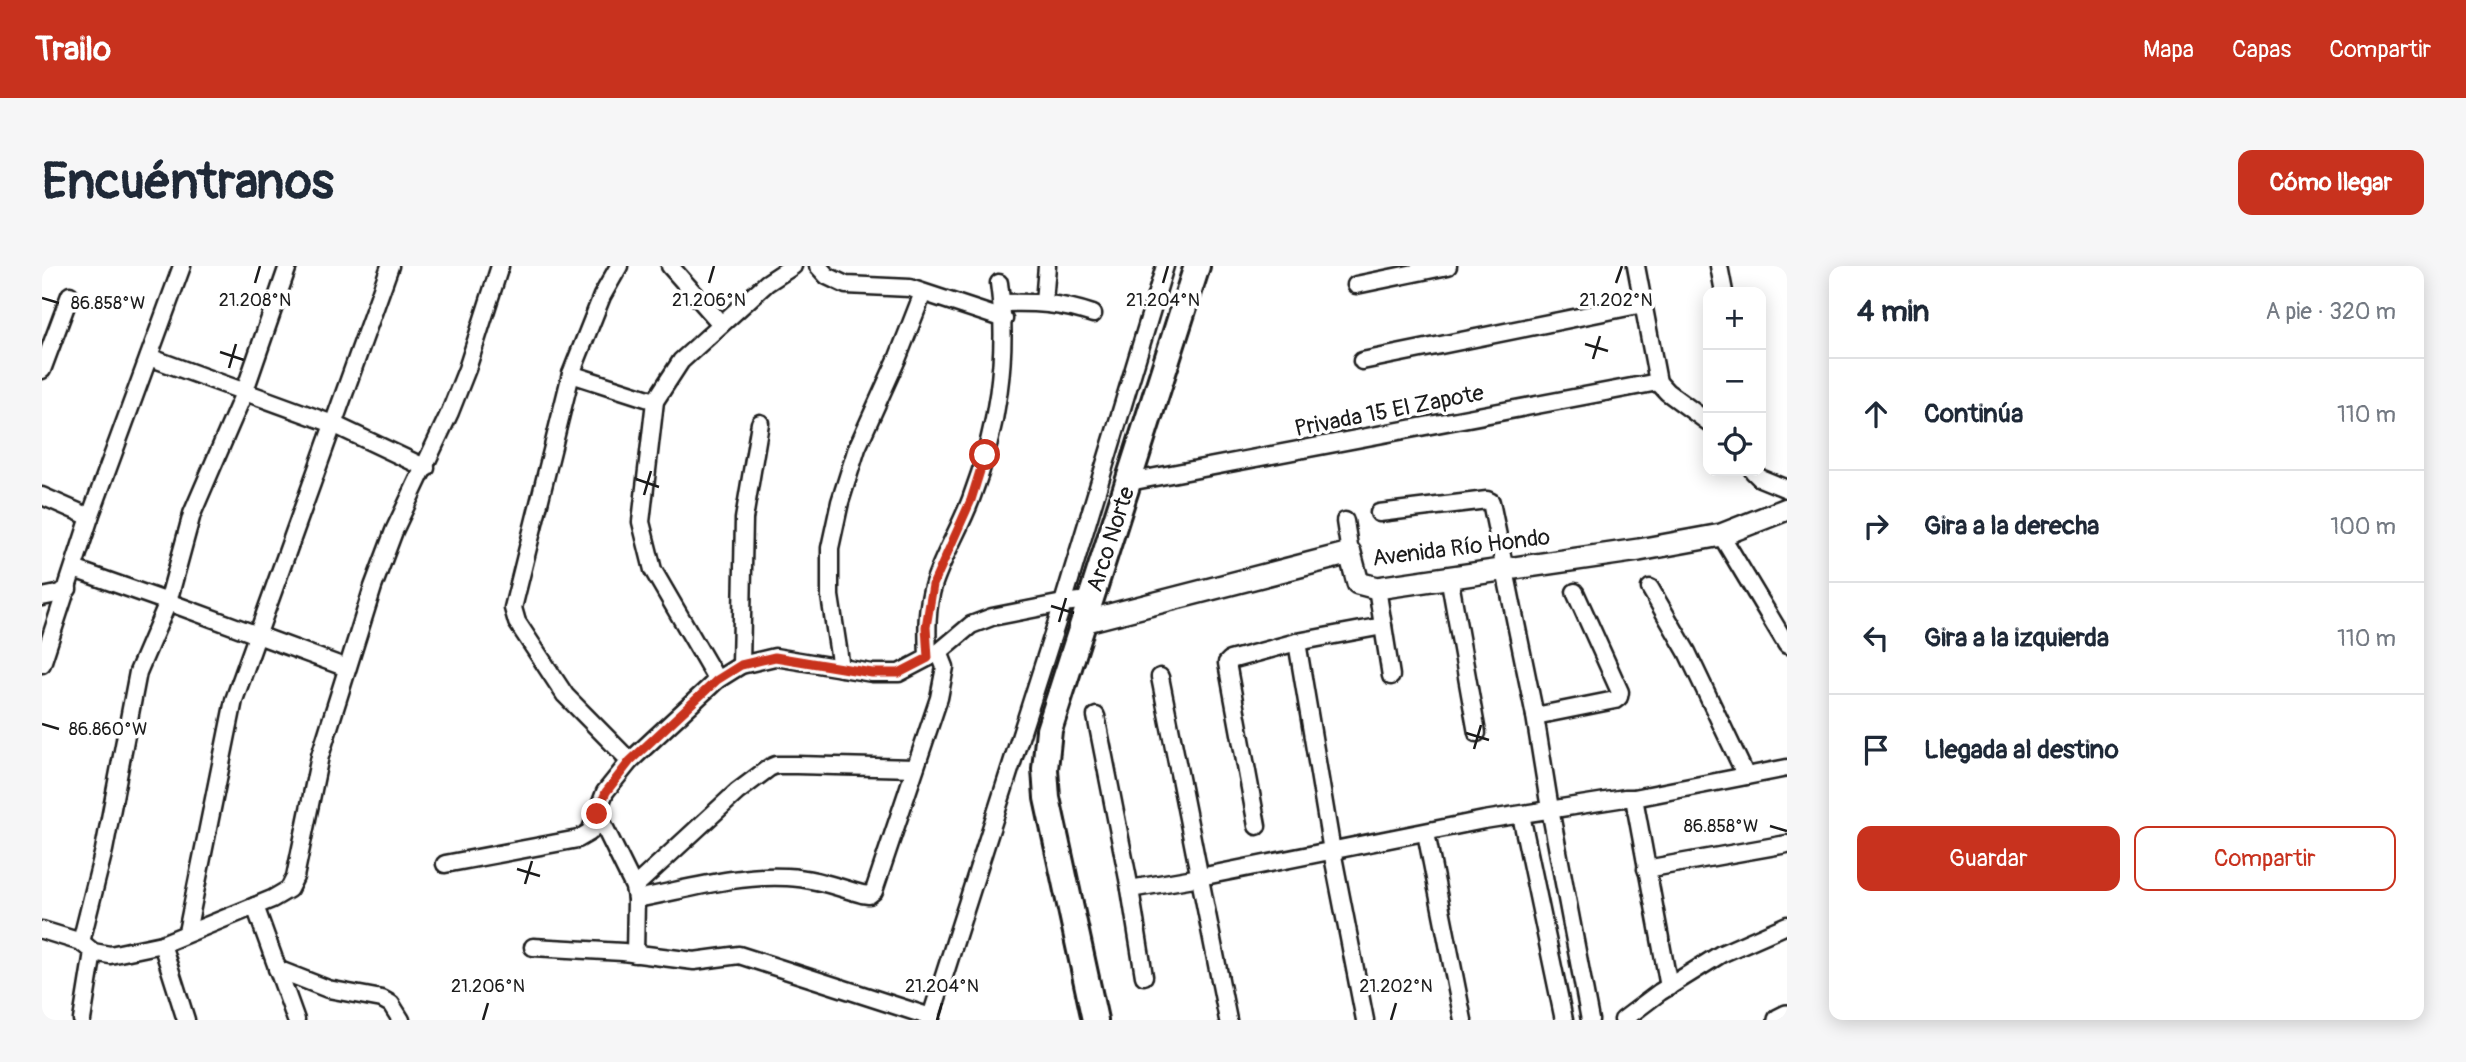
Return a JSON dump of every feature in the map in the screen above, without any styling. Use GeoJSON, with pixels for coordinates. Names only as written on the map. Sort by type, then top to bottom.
{"type":"FeatureCollection","features":[{"type":"Feature","properties":{"kind":"main road","name":"Arco Norte"},"geometry":{"type":"LineString","coordinates":[[1095,1020],[1047,798],[1045,769],[1049,730],[1197,266]]}},
{"type":"Feature","properties":{"kind":"main road","name":"Avenida Río Hondo"},"geometry":{"type":"LineString","coordinates":[[1086,611],[1350,553],[1358,583],[1377,588],[1506,570],[1721,535],[1787,509]]}},
{"type":"Feature","properties":{"kind":"main road"},"geometry":{"type":"LineString","coordinates":[[1780,1020],[1787,1016]]}},
{"type":"Feature","properties":{"kind":"street"},"geometry":{"type":"LineString","coordinates":[[42,664],[90,517],[182,266]]}},
{"type":"Feature","properties":{"kind":"street"},"geometry":{"type":"LineString","coordinates":[[82,1020],[87,947],[138,672],[168,601],[192,514],[244,393],[288,266]]}},
{"type":"Feature","properties":{"kind":"street"},"geometry":{"type":"LineString","coordinates":[[187,932],[234,700],[390,266]]}},
{"type":"Feature","properties":{"kind":"street"},"geometry":{"type":"LineString","coordinates":[[42,930],[110,955],[162,944],[272,899],[289,889],[295,877],[320,756],[373,587],[394,531],[426,468],[467,369],[500,266]]}},
{"type":"Feature","properties":{"kind":"street"},"geometry":{"type":"LineString","coordinates":[[619,266],[602,296],[571,374],[513,608],[517,622],[565,695],[630,761]]}},
{"type":"Feature","properties":{"kind":"street"},"geometry":{"type":"LineString","coordinates":[[670,266],[721,324]]}},
{"type":"Feature","properties":{"kind":"street"},"geometry":{"type":"LineString","coordinates":[[717,680],[653,570],[641,522],[655,401],[681,361],[767,283],[793,266]]}},
{"type":"Feature","properties":{"kind":"street"},"geometry":{"type":"LineString","coordinates":[[818,266],[827,276],[846,285],[910,288],[1003,311],[1044,302],[1067,305],[1093,314]]}},
{"type":"Feature","properties":{"kind":"street"},"geometry":{"type":"LineString","coordinates":[[1044,302],[1048,266]]}},
{"type":"Feature","properties":{"kind":"street"},"geometry":{"type":"LineString","coordinates":[[533,947],[591,949],[694,961],[738,956],[931,1019],[1063,603],[1165,266]]}},
{"type":"Feature","properties":{"kind":"street"},"geometry":{"type":"LineString","coordinates":[[1356,285],[1448,266]]}},
{"type":"Feature","properties":{"kind":"street"},"geometry":{"type":"LineString","coordinates":[[1636,266],[1662,387],[1703,418]]}},
{"type":"Feature","properties":{"kind":"street"},"geometry":{"type":"LineString","coordinates":[[1719,266],[1723,287]]}},
{"type":"Feature","properties":{"kind":"street"},"geometry":{"type":"LineString","coordinates":[[635,893],[754,878],[787,877],[813,880],[869,895],[874,891],[945,676],[945,667],[934,655],[926,627],[933,585],[971,500],[985,455],[1002,379],[1003,311],[999,283]]}},
{"type":"Feature","properties":{"kind":"street"},"geometry":{"type":"LineString","coordinates":[[841,668],[830,596],[830,548],[840,502],[857,448],[923,293]]}},
{"type":"Feature","properties":{"kind":"street"},"geometry":{"type":"LineString","coordinates":[[42,370],[70,295]]}},
{"type":"Feature","properties":{"kind":"street"},"geometry":{"type":"LineString","coordinates":[[1362,361],[1643,304]]}},
{"type":"Feature","properties":{"kind":"street"},"geometry":{"type":"LineString","coordinates":[[149,357],[333,424],[426,468]]}},
{"type":"Feature","properties":{"kind":"street"},"geometry":{"type":"LineString","coordinates":[[571,374],[655,401]]}},
{"type":"Feature","properties":{"kind":"street","name":"Privada 15 El Zapote"},"geometry":{"type":"LineString","coordinates":[[1129,482],[1662,387]]}},
{"type":"Feature","properties":{"kind":"street"},"geometry":{"type":"LineString","coordinates":[[741,665],[744,519],[760,423]]}},
{"type":"Feature","properties":{"kind":"street"},"geometry":{"type":"LineString","coordinates":[[1758,476],[1787,489]]}},
{"type":"Feature","properties":{"kind":"street"},"geometry":{"type":"LineString","coordinates":[[42,496],[90,517]]}},
{"type":"Feature","properties":{"kind":"street"},"geometry":{"type":"LineString","coordinates":[[1379,513],[1487,500],[1490,502],[1535,716],[1590,1020]]}},
{"type":"Feature","properties":{"kind":"street"},"geometry":{"type":"LineString","coordinates":[[1345,522],[1350,553]]}},
{"type":"Feature","properties":{"kind":"street"},"geometry":{"type":"LineString","coordinates":[[1721,535],[1787,645]]}},
{"type":"Feature","properties":{"kind":"street"},"geometry":{"type":"LineString","coordinates":[[74,569],[347,668]]}},
{"type":"Feature","properties":{"kind":"street"},"geometry":{"type":"LineString","coordinates":[[1449,576],[1477,733]]}},
{"type":"Feature","properties":{"kind":"street"},"geometry":{"type":"LineString","coordinates":[[1377,588],[1391,676]]}},
{"type":"Feature","properties":{"kind":"street"},"geometry":{"type":"LineString","coordinates":[[42,597],[47,598],[68,589]]}},
{"type":"Feature","properties":{"kind":"street"},"geometry":{"type":"LineString","coordinates":[[1650,589],[1708,693],[1746,776]]}},
{"type":"Feature","properties":{"kind":"street"},"geometry":{"type":"LineString","coordinates":[[1535,716],[1619,697],[1620,692],[1575,592]]}},
{"type":"Feature","properties":{"kind":"street"},"geometry":{"type":"LineString","coordinates":[[445,864],[578,839],[590,832],[606,792],[630,761],[717,680],[741,665],[775,657],[872,673],[899,673],[934,655],[971,625],[992,617],[1063,603],[1086,611]]}},
{"type":"Feature","properties":{"kind":"street"},"geometry":{"type":"LineString","coordinates":[[1257,826],[1227,663],[1297,642],[1383,625]]}},
{"type":"Feature","properties":{"kind":"street"},"geometry":{"type":"LineString","coordinates":[[1297,642],[1332,851],[1365,1020]]}},
{"type":"Feature","properties":{"kind":"street"},"geometry":{"type":"LineString","coordinates":[[1160,677],[1228,1020]]}},
{"type":"Feature","properties":{"kind":"street"},"geometry":{"type":"LineString","coordinates":[[1096,716],[1144,976]]}},
{"type":"Feature","properties":{"kind":"street"},"geometry":{"type":"LineString","coordinates":[[635,893],[737,792],[769,768],[776,765],[796,765],[915,768]]}},
{"type":"Feature","properties":{"kind":"street"},"geometry":{"type":"LineString","coordinates":[[1130,889],[1484,820],[1634,798],[1787,768]]}},
{"type":"Feature","properties":{"kind":"street"},"geometry":{"type":"LineString","coordinates":[[1634,798],[1669,987]]}},
{"type":"Feature","properties":{"kind":"street"},"geometry":{"type":"LineString","coordinates":[[597,814],[635,893],[635,954]]}},
{"type":"Feature","properties":{"kind":"street"},"geometry":{"type":"LineString","coordinates":[[1521,815],[1564,1020]]}},
{"type":"Feature","properties":{"kind":"street"},"geometry":{"type":"LineString","coordinates":[[1426,833],[1463,1020]]}},
{"type":"Feature","properties":{"kind":"street"},"geometry":{"type":"LineString","coordinates":[[1646,870],[1785,847]]}},
{"type":"Feature","properties":{"kind":"street"},"geometry":{"type":"LineString","coordinates":[[255,906],[296,1020]]}},
{"type":"Feature","properties":{"kind":"street"},"geometry":{"type":"LineString","coordinates":[[1623,1020],[1721,954],[1787,925]]}},
{"type":"Feature","properties":{"kind":"street"},"geometry":{"type":"LineString","coordinates":[[162,944],[186,1020]]}},
{"type":"Feature","properties":{"kind":"street"},"geometry":{"type":"LineString","coordinates":[[277,969],[328,989],[382,999],[391,1004],[401,1020]]}},
{"type":"Feature","properties":{"kind":"route"},"geometry":{"type":"LineString","coordinates":[[597,814],[606,792],[630,761],[717,680],[741,665],[775,657],[872,673],[899,673],[928,658],[926,627],[933,585],[971,500],[985,455]]}}]}
